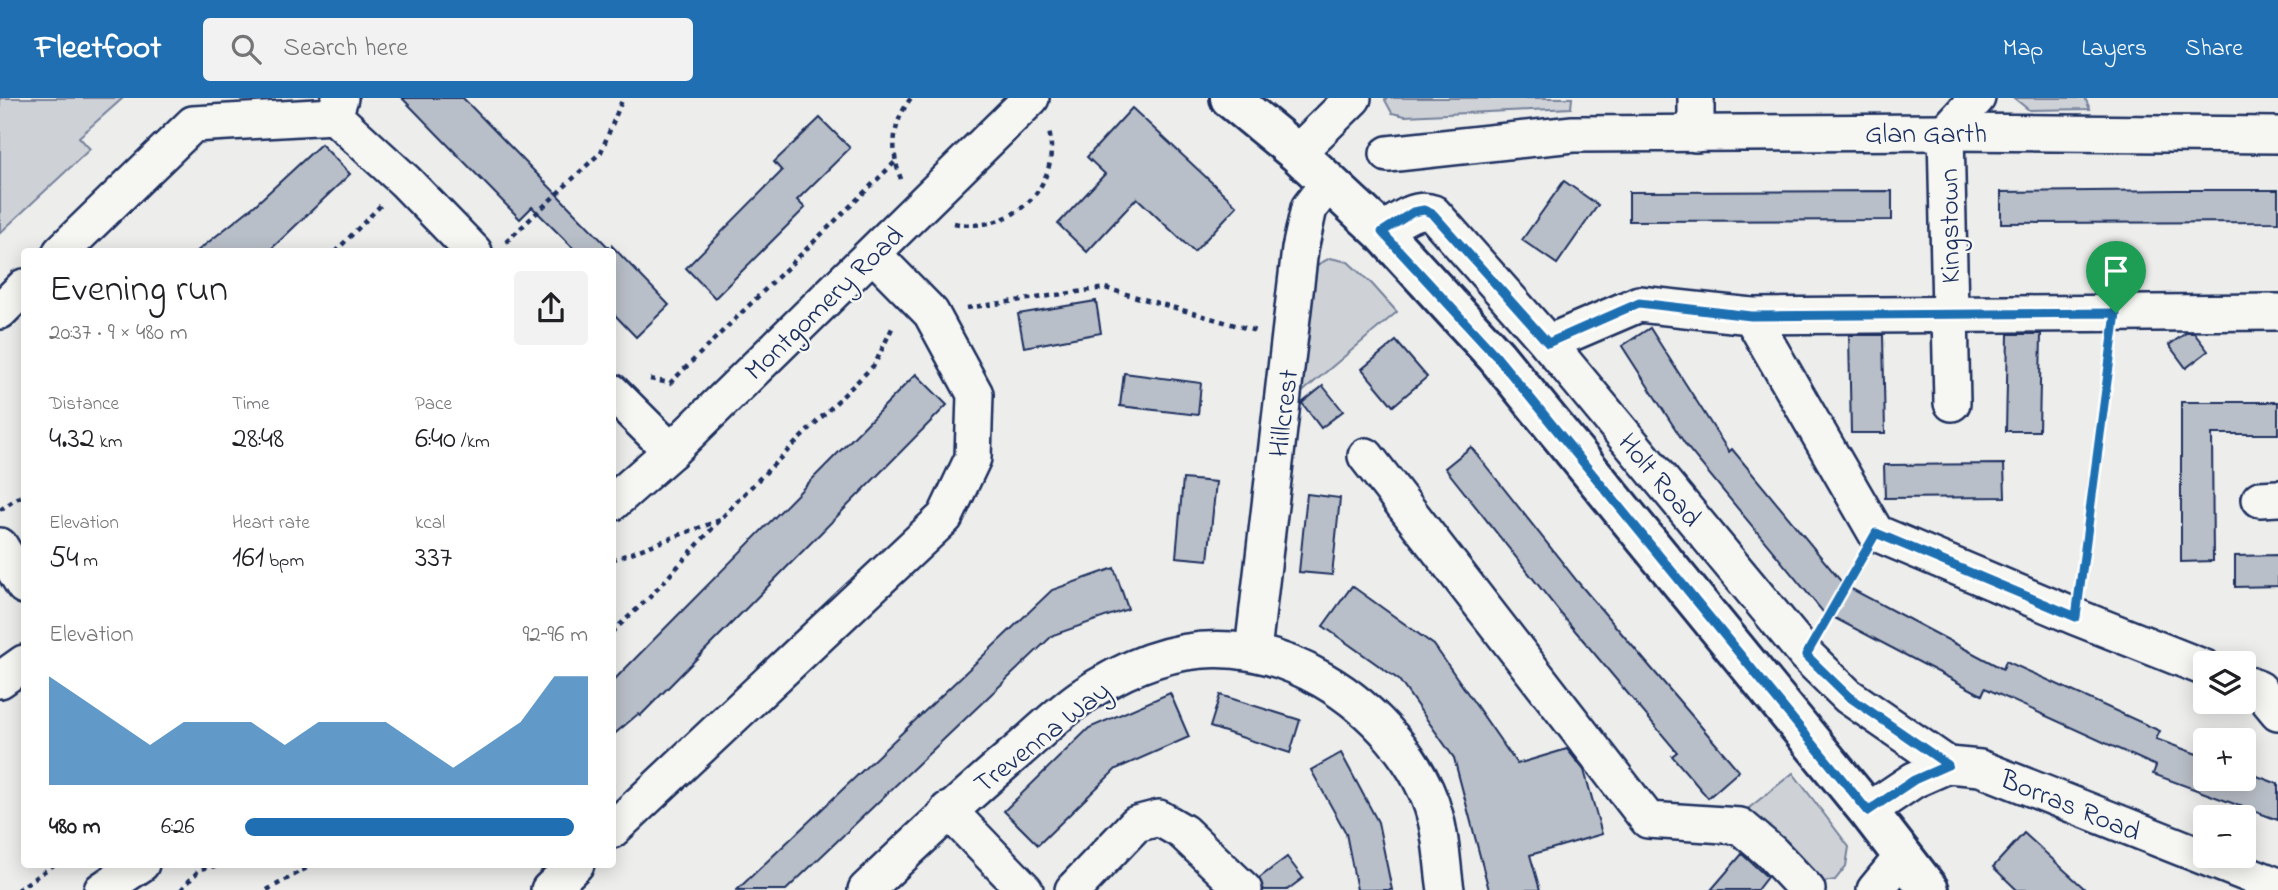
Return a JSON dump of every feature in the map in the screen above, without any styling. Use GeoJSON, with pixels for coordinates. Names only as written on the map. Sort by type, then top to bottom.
{"type":"FeatureCollection","features":[{"type":"Feature","properties":{"kind":"main road","name":"Holt Road"},"geometry":{"type":"LineString","coordinates":[[1230,98],[1297,153],[1382,232],[1496,356],[1868,811],[1929,890]]}},
{"type":"Feature","properties":{"kind":"street","name":"Montgomery Road"},"geometry":{"type":"LineString","coordinates":[[616,499],[671,451],[1031,98]]}},
{"type":"Feature","properties":{"kind":"street"},"geometry":{"type":"LineString","coordinates":[[1297,153],[1353,98]]}},
{"type":"Feature","properties":{"kind":"street"},"geometry":{"type":"LineString","coordinates":[[1696,98],[1696,134]]}},
{"type":"Feature","properties":{"kind":"street"},"geometry":{"type":"LineString","coordinates":[[1946,132],[1977,98]]}},
{"type":"Feature","properties":{"kind":"street"},"geometry":{"type":"LineString","coordinates":[[65,248],[193,124],[337,107],[405,181],[487,248]]}},
{"type":"Feature","properties":{"kind":"street","name":"Glan Garth"},"geometry":{"type":"LineString","coordinates":[[1388,154],[1573,134],[1946,132],[2278,135]]}},
{"type":"Feature","properties":{"kind":"street","name":"Kingstown"},"geometry":{"type":"LineString","coordinates":[[1946,132],[1952,403]]}},
{"type":"Feature","properties":{"kind":"street","name":"Hillcrest"},"geometry":{"type":"LineString","coordinates":[[1253,651],[1300,249],[1309,208],[1329,182]]}},
{"type":"Feature","properties":{"kind":"street","name":"Holt Road"},"geometry":{"type":"LineString","coordinates":[[1382,232],[1413,212],[1424,210],[1433,214],[1548,343],[1806,655],[1848,696],[1948,765]]}},
{"type":"Feature","properties":{"kind":"street"},"geometry":{"type":"LineString","coordinates":[[616,826],[945,517],[973,458],[975,394],[920,301],[873,254]]}},
{"type":"Feature","properties":{"kind":"street"},"geometry":{"type":"LineString","coordinates":[[0,311],[21,290]]}},
{"type":"Feature","properties":{"kind":"street"},"geometry":{"type":"LineString","coordinates":[[1548,343],[1639,303],[1751,316],[2278,312]]}},
{"type":"Feature","properties":{"kind":"street"},"geometry":{"type":"LineString","coordinates":[[1751,316],[1876,533],[2193,663]]}},
{"type":"Feature","properties":{"kind":"street"},"geometry":{"type":"LineString","coordinates":[[616,396],[671,451]]}},
{"type":"Feature","properties":{"kind":"street"},"geometry":{"type":"LineString","coordinates":[[1366,456],[1648,820],[1740,825],[1772,853],[1807,890]]}},
{"type":"Feature","properties":{"kind":"street"},"geometry":{"type":"LineString","coordinates":[[0,547],[21,581]]}},
{"type":"Feature","properties":{"kind":"street","name":"Trevenna Way"},"geometry":{"type":"LineString","coordinates":[[866,890],[948,810],[1079,699],[1115,677],[1153,659],[1207,649],[1253,651],[1304,669],[1349,695],[1385,731],[1415,769],[1435,817],[1446,890]]}},
{"type":"Feature","properties":{"kind":"street"},"geometry":{"type":"LineString","coordinates":[[0,680],[21,665]]}},
{"type":"Feature","properties":{"kind":"street"},"geometry":{"type":"LineString","coordinates":[[2256,688],[2278,712]]}},
{"type":"Feature","properties":{"kind":"street"},"geometry":{"type":"LineString","coordinates":[[1868,811],[1914,780],[1948,765]]}},
{"type":"Feature","properties":{"kind":"street","name":"Borras Road"},"geometry":{"type":"LineString","coordinates":[[1948,765],[1980,768],[2261,885]]}},
{"type":"Feature","properties":{"kind":"street"},"geometry":{"type":"LineString","coordinates":[[948,810],[1025,890]]}},
{"type":"Feature","properties":{"kind":"street"},"geometry":{"type":"LineString","coordinates":[[1073,890],[1136,824],[1159,818],[1183,832],[1244,890]]}},
{"type":"Feature","properties":{"kind":"street"},"geometry":{"type":"LineString","coordinates":[[1875,890],[1903,856]]}},
{"type":"Feature","properties":{"kind":"street"},"geometry":{"type":"LineString","coordinates":[[102,890],[135,868]]}},
{"type":"Feature","properties":{"kind":"street"},"geometry":{"type":"LineString","coordinates":[[549,890],[572,868]]}},
{"type":"Feature","properties":{"kind":"path"},"geometry":{"type":"LineString","coordinates":[[489,248],[601,152],[624,98]]}},
{"type":"Feature","properties":{"kind":"path"},"geometry":{"type":"LineString","coordinates":[[616,390],[631,376],[670,383],[895,162],[895,134],[899,119],[911,98]]}},
{"type":"Feature","properties":{"kind":"path"},"geometry":{"type":"LineString","coordinates":[[969,226],[995,223],[1018,212],[1037,193],[1048,169],[1052,143],[1049,130]]}},
{"type":"Feature","properties":{"kind":"path"},"geometry":{"type":"LineString","coordinates":[[339,248],[405,181]]}},
{"type":"Feature","properties":{"kind":"path"},"geometry":{"type":"LineString","coordinates":[[616,628],[650,597],[720,520],[875,364],[920,301],[1105,288],[1290,340]]}},
{"type":"Feature","properties":{"kind":"path"},"geometry":{"type":"LineString","coordinates":[[2076,617],[2116,313]]}},
{"type":"Feature","properties":{"kind":"path"},"geometry":{"type":"LineString","coordinates":[[0,510],[21,496]]}},
{"type":"Feature","properties":{"kind":"path"},"geometry":{"type":"LineString","coordinates":[[616,559],[720,520]]}},
{"type":"Feature","properties":{"kind":"path"},"geometry":{"type":"LineString","coordinates":[[1806,655],[1876,533]]}},
{"type":"Feature","properties":{"kind":"path"},"geometry":{"type":"LineString","coordinates":[[17,890],[49,868]]}},
{"type":"Feature","properties":{"kind":"path"},"geometry":{"type":"LineString","coordinates":[[181,890],[198,868]]}},
{"type":"Feature","properties":{"kind":"path"},"geometry":{"type":"LineString","coordinates":[[267,890],[307,868]]}},
{"type":"Feature","properties":{"kind":"shaded area"},"geometry":{"type":"Polygon","coordinates":[[[0,98],[123,98],[79,137],[90,149],[0,233],[0,98]]]}},
{"type":"Feature","properties":{"kind":"shaded area"},"geometry":{"type":"Polygon","coordinates":[[[1572,98],[1571,108],[1405,116],[1392,113],[1385,100],[1572,98]]]}},
{"type":"Feature","properties":{"kind":"shaded area"},"geometry":{"type":"Polygon","coordinates":[[[2014,98],[2085,98],[2090,109],[2029,110],[2014,98]]]}},
{"type":"Feature","properties":{"kind":"shaded area"},"geometry":{"type":"Polygon","coordinates":[[[1330,258],[1348,262],[1397,312],[1294,399],[1315,266],[1330,258]]]}},
{"type":"Feature","properties":{"kind":"shaded area"},"geometry":{"type":"Polygon","coordinates":[[[1793,773],[1849,847],[1846,866],[1835,880],[1817,883],[1740,815],[1793,773]]]}},
{"type":"Feature","properties":{"kind":"building"},"geometry":{"type":"Polygon","coordinates":[[[402,98],[463,98],[609,248],[573,248],[532,207],[520,219],[402,98]]]}},
{"type":"Feature","properties":{"kind":"building"},"geometry":{"type":"Polygon","coordinates":[[[1132,108],[1237,206],[1194,252],[1137,198],[1087,252],[1058,224],[1105,174],[1087,157],[1132,108]]]}},
{"type":"Feature","properties":{"kind":"building"},"geometry":{"type":"Polygon","coordinates":[[[820,118],[850,148],[797,200],[805,208],[715,298],[686,268],[782,171],[774,162],[820,118]]]}},
{"type":"Feature","properties":{"kind":"building"},"geometry":{"type":"Polygon","coordinates":[[[321,144],[350,174],[272,248],[201,248],[254,206],[321,144]]]}},
{"type":"Feature","properties":{"kind":"building"},"geometry":{"type":"Polygon","coordinates":[[[1564,181],[1598,205],[1557,264],[1522,240],[1564,181]]]}},
{"type":"Feature","properties":{"kind":"building"},"geometry":{"type":"Polygon","coordinates":[[[2278,190],[2278,222],[2001,223],[2001,192],[2278,190]]]}},
{"type":"Feature","properties":{"kind":"building"},"geometry":{"type":"Polygon","coordinates":[[[1892,191],[1892,220],[1629,221],[1629,192],[1892,191]]]}},
{"type":"Feature","properties":{"kind":"building"},"geometry":{"type":"Polygon","coordinates":[[[616,250],[669,305],[636,337],[616,316],[616,250]]]}},
{"type":"Feature","properties":{"kind":"building"},"geometry":{"type":"Polygon","coordinates":[[[1096,301],[1101,333],[1024,347],[1018,314],[1096,301]]]}},
{"type":"Feature","properties":{"kind":"building"},"geometry":{"type":"Polygon","coordinates":[[[1650,328],[1729,452],[1732,449],[1844,585],[2003,669],[2006,661],[2160,731],[2156,739],[2193,753],[2193,789],[2153,774],[2156,766],[1985,688],[1982,695],[1823,612],[1687,447],[1622,346],[1650,328]]]}},
{"type":"Feature","properties":{"kind":"building"},"geometry":{"type":"Polygon","coordinates":[[[2186,333],[2194,333],[2208,351],[2186,368],[2169,345],[2186,333]]]}},
{"type":"Feature","properties":{"kind":"building"},"geometry":{"type":"Polygon","coordinates":[[[2008,334],[2041,334],[2039,431],[2006,431],[2008,334]]]}},
{"type":"Feature","properties":{"kind":"building"},"geometry":{"type":"Polygon","coordinates":[[[1849,335],[1883,335],[1885,433],[1851,433],[1849,335]]]}},
{"type":"Feature","properties":{"kind":"building"},"geometry":{"type":"Polygon","coordinates":[[[1396,341],[1427,377],[1393,406],[1362,369],[1396,341]]]}},
{"type":"Feature","properties":{"kind":"building"},"geometry":{"type":"Polygon","coordinates":[[[1124,373],[1201,383],[1198,415],[1120,406],[1124,373]]]}},
{"type":"Feature","properties":{"kind":"building"},"geometry":{"type":"Polygon","coordinates":[[[916,374],[947,405],[640,716],[638,714],[616,733],[616,678],[916,374]]]}},
{"type":"Feature","properties":{"kind":"building"},"geometry":{"type":"Polygon","coordinates":[[[1323,386],[1343,411],[1321,428],[1302,403],[1323,386]]]}},
{"type":"Feature","properties":{"kind":"building"},"geometry":{"type":"Polygon","coordinates":[[[2181,402],[2278,402],[2278,434],[2212,434],[2213,561],[2181,562],[2181,402]]]}},
{"type":"Feature","properties":{"kind":"building"},"geometry":{"type":"Polygon","coordinates":[[[1471,447],[1577,581],[1739,771],[1708,798],[1672,756],[1677,752],[1562,615],[1445,468],[1471,447]]]}},
{"type":"Feature","properties":{"kind":"building"},"geometry":{"type":"Polygon","coordinates":[[[2004,464],[2005,497],[1885,498],[1884,465],[2004,464]]]}},
{"type":"Feature","properties":{"kind":"building"},"geometry":{"type":"Polygon","coordinates":[[[1183,479],[1216,482],[1208,560],[1176,557],[1183,479]]]}},
{"type":"Feature","properties":{"kind":"building"},"geometry":{"type":"Polygon","coordinates":[[[1307,494],[1340,498],[1332,575],[1299,572],[1307,494]]]}},
{"type":"Feature","properties":{"kind":"building"},"geometry":{"type":"Polygon","coordinates":[[[2278,555],[2278,586],[2235,587],[2235,556],[2278,555]]]}},
{"type":"Feature","properties":{"kind":"building"},"geometry":{"type":"Polygon","coordinates":[[[1114,568],[1128,609],[1053,635],[786,890],[737,890],[1052,590],[1114,568]]]}},
{"type":"Feature","properties":{"kind":"building"},"geometry":{"type":"Polygon","coordinates":[[[1352,586],[1434,645],[1517,764],[1567,749],[1584,770],[1602,834],[1530,855],[1540,890],[1489,890],[1454,758],[1399,680],[1323,626],[1352,586]]]}},
{"type":"Feature","properties":{"kind":"building"},"geometry":{"type":"Polygon","coordinates":[[[1170,693],[1189,737],[1116,769],[1038,845],[1004,811],[1089,728],[1170,693]]]}},
{"type":"Feature","properties":{"kind":"building"},"geometry":{"type":"Polygon","coordinates":[[[1220,695],[1300,720],[1290,753],[1210,727],[1220,695]]]}},
{"type":"Feature","properties":{"kind":"building"},"geometry":{"type":"Polygon","coordinates":[[[1341,753],[1378,822],[1392,890],[1357,890],[1346,833],[1311,770],[1341,753]]]}},
{"type":"Feature","properties":{"kind":"building"},"geometry":{"type":"Polygon","coordinates":[[[2256,776],[2278,784],[2278,820],[2256,812],[2256,805],[2237,805],[2199,791],[2256,791],[2256,776]]]}},
{"type":"Feature","properties":{"kind":"building"},"geometry":{"type":"Polygon","coordinates":[[[2024,833],[2086,890],[2017,890],[1993,867],[2024,833]]]}},
{"type":"Feature","properties":{"kind":"building"},"geometry":{"type":"Polygon","coordinates":[[[1742,854],[1767,877],[1757,890],[1711,890],[1742,854]]]}},
{"type":"Feature","properties":{"kind":"building"},"geometry":{"type":"Polygon","coordinates":[[[1287,857],[1303,878],[1287,890],[1264,890],[1259,878],[1287,857]]]}},
{"type":"Feature","properties":{"kind":"route"},"geometry":{"type":"LineString","coordinates":[[1424,210],[1433,214],[1548,343],[1639,303],[1751,316],[2116,313],[2076,617],[1876,533],[1806,655],[1848,696],[1948,765],[1914,780],[1868,811],[1496,356],[1382,232],[1413,212],[1424,210]]}}]}
